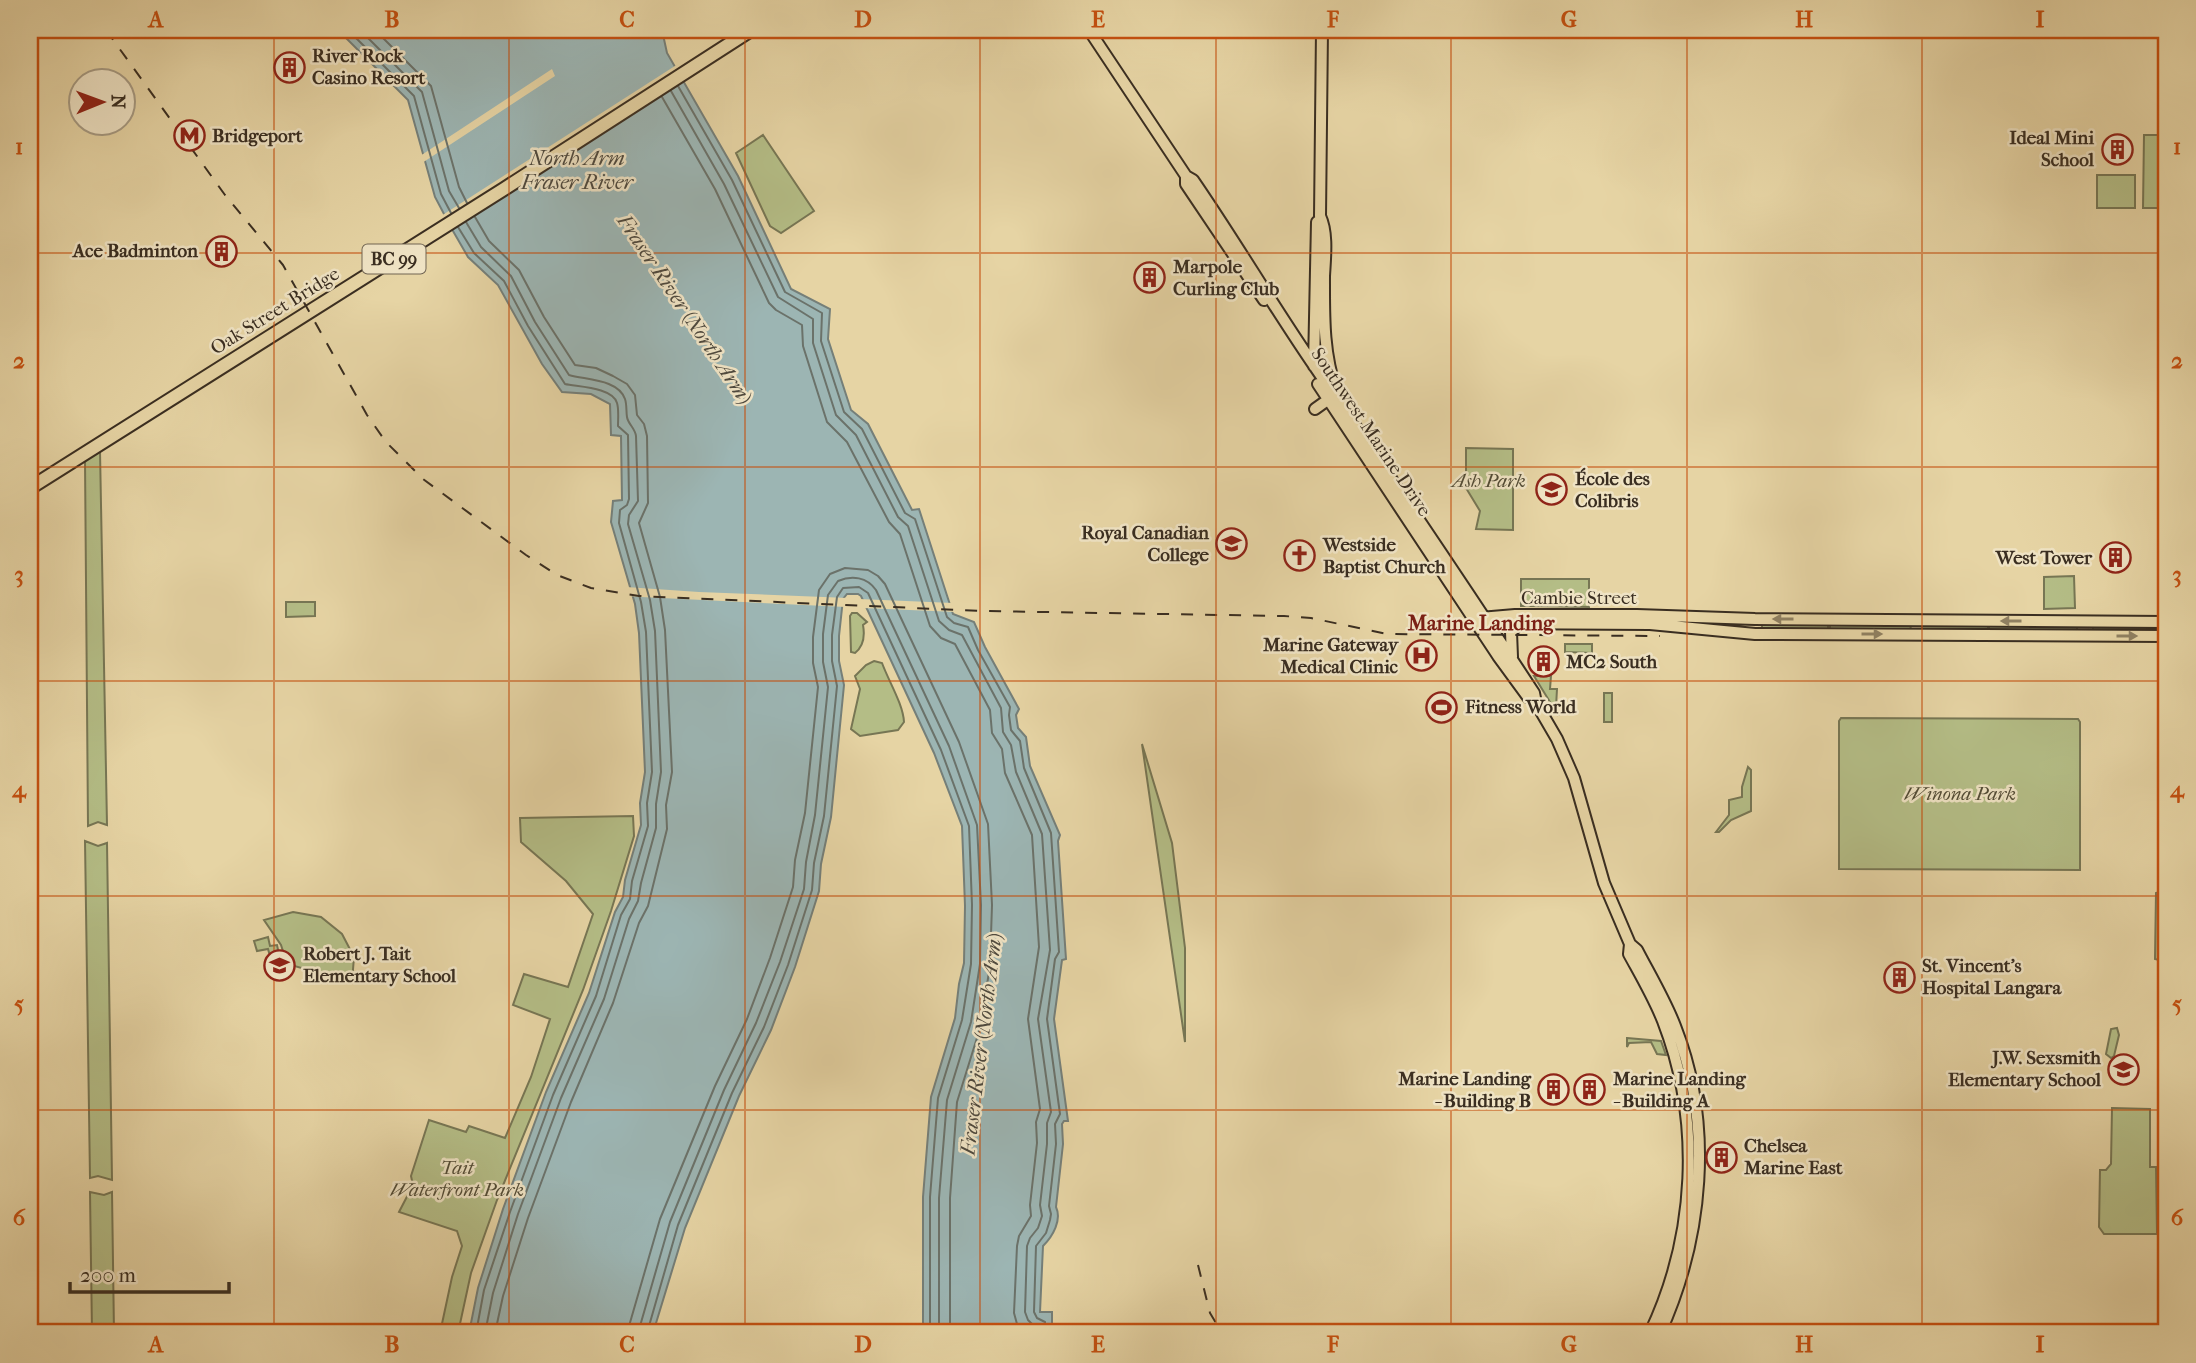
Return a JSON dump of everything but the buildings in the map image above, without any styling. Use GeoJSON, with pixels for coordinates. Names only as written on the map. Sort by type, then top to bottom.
{"type":"FeatureCollection","features":[{"type":"Feature","properties":{"kind":"highway","name":"Oak Street Bridge"},"geometry":{"type":"LineString","coordinates":[[30,480],[741,30]]}},
{"type":"Feature","properties":{"kind":"highway","name":"Oak Street Bridge"},"geometry":{"type":"LineString","coordinates":[[30,488],[505,189],[751,30]]}},
{"type":"Feature","properties":{"kind":"main road","name":"Southwest Marine Drive"},"geometry":{"type":"LineString","coordinates":[[1089,30],[1186,176],[1193,180],[1294,334],[1329,399],[1513,660],[1534,693],[1536,703],[1557,739],[1574,778],[1604,883],[1630,944],[1629,954],[1662,1021],[1674,1059],[1686,1113],[1689,1161],[1687,1233]]}},
{"type":"Feature","properties":{"kind":"main road"},"geometry":{"type":"LineString","coordinates":[[1314,371],[1317,223],[1320,216],[1322,30]]}},
{"type":"Feature","properties":{"kind":"main road","name":"Southwest Marine Drive"},"geometry":{"type":"LineString","coordinates":[[1186,176],[1186,184],[1314,371],[1340,403],[1483,620],[1528,697],[1536,703]]}},
{"type":"Feature","properties":{"kind":"main road"},"geometry":{"type":"LineString","coordinates":[[1320,216],[1323,223],[1325,257],[1325,345],[1329,370],[1340,403]]}},
{"type":"Feature","properties":{"kind":"main road"},"geometry":{"type":"LineString","coordinates":[[1294,334],[1306,334],[1314,330]]}},
{"type":"Feature","properties":{"kind":"main road"},"geometry":{"type":"LineString","coordinates":[[1315,408],[1329,399]]}},
{"type":"Feature","properties":{"kind":"main road","name":"Cambie Street"},"geometry":{"type":"LineString","coordinates":[[1483,620],[1637,615],[2085,627],[2166,636]]}},
{"type":"Feature","properties":{"kind":"main road","name":"Cambie Street"},"geometry":{"type":"LineString","coordinates":[[1483,620],[1519,624],[1650,624],[1755,634],[2085,627],[2166,622]]}},
{"type":"Feature","properties":{"kind":"main road"},"geometry":{"type":"LineString","coordinates":[[1513,660],[1511,632],[1519,624]]}},
{"type":"Feature","properties":{"kind":"main road"},"geometry":{"type":"LineString","coordinates":[[1650,1333],[1663,1305],[1687,1233]]}},
{"type":"Feature","properties":{"kind":"main road"},"geometry":{"type":"LineString","coordinates":[[1660,1333],[1678,1290],[1687,1233]]}},
{"type":"Feature","properties":{"kind":"green space"},"geometry":{"type":"Polygon","coordinates":[[[763,135],[814,211],[781,233],[770,226],[736,153],[763,135]]]}},
{"type":"Feature","properties":{"kind":"green space"},"geometry":{"type":"Polygon","coordinates":[[[2144,135],[2160,135],[2160,143],[2166,143],[2166,208],[2143,208],[2144,135]]]}},
{"type":"Feature","properties":{"kind":"green space"},"geometry":{"type":"Polygon","coordinates":[[[2097,175],[2135,175],[2135,208],[2097,208],[2097,175]]]}},
{"type":"Feature","properties":{"kind":"green space","name":"Ash Park"},"geometry":{"type":"Polygon","coordinates":[[[1466,448],[1513,449],[1513,530],[1476,529],[1480,511],[1466,488],[1466,448]]]}},
{"type":"Feature","properties":{"kind":"green space"},"geometry":{"type":"Polygon","coordinates":[[[100,451],[107,825],[98,822],[88,826],[85,460],[100,451]]]}},
{"type":"Feature","properties":{"kind":"green space"},"geometry":{"type":"Polygon","coordinates":[[[2074,576],[2075,608],[2044,609],[2044,577],[2074,576]]]}},
{"type":"Feature","properties":{"kind":"green space"},"geometry":{"type":"Polygon","coordinates":[[[1521,579],[1589,579],[1589,607],[1521,606],[1521,579]]]}},
{"type":"Feature","properties":{"kind":"green space"},"geometry":{"type":"Polygon","coordinates":[[[286,602],[315,602],[315,616],[286,617],[286,602]]]}},
{"type":"Feature","properties":{"kind":"green space"},"geometry":{"type":"Polygon","coordinates":[[[852,613],[857,613],[867,622],[863,625],[862,644],[855,653],[851,652],[852,613]]]}},
{"type":"Feature","properties":{"kind":"green space"},"geometry":{"type":"Polygon","coordinates":[[[1762,623],[1828,623],[1828,631],[1762,629],[1762,623]]]}},
{"type":"Feature","properties":{"kind":"green space"},"geometry":{"type":"Polygon","coordinates":[[[1830,623],[1911,626],[1910,630],[1830,630],[1830,623]]]}},
{"type":"Feature","properties":{"kind":"green space"},"geometry":{"type":"Polygon","coordinates":[[[1922,624],[1988,624],[1988,632],[1922,630],[1922,624]]]}},
{"type":"Feature","properties":{"kind":"green space"},"geometry":{"type":"Polygon","coordinates":[[[1989,624],[2077,625],[2077,632],[1989,632],[1989,624]]]}},
{"type":"Feature","properties":{"kind":"green space"},"geometry":{"type":"Polygon","coordinates":[[[2093,625],[2166,625],[2166,633],[2093,632],[2093,625]]]}},
{"type":"Feature","properties":{"kind":"green space"},"geometry":{"type":"Polygon","coordinates":[[[1565,644],[1592,644],[1592,653],[1565,652],[1565,644]]]}},
{"type":"Feature","properties":{"kind":"green space"},"geometry":{"type":"Polygon","coordinates":[[[874,661],[882,663],[904,722],[898,730],[860,736],[851,729],[860,689],[855,676],[874,661]]]}},
{"type":"Feature","properties":{"kind":"green space"},"geometry":{"type":"Polygon","coordinates":[[[1534,676],[1551,676],[1550,689],[1557,689],[1556,707],[1560,714],[1558,715],[1534,676]]]}},
{"type":"Feature","properties":{"kind":"green space"},"geometry":{"type":"Polygon","coordinates":[[[1604,693],[1612,693],[1612,722],[1604,722],[1604,693]]]}},
{"type":"Feature","properties":{"kind":"green space","name":"Winona Park"},"geometry":{"type":"Polygon","coordinates":[[[1841,718],[2078,719],[2080,870],[1839,869],[1841,718]]]}},
{"type":"Feature","properties":{"kind":"green space"},"geometry":{"type":"Polygon","coordinates":[[[1142,744],[1172,843],[1185,948],[1185,1042],[1142,744]]]}},
{"type":"Feature","properties":{"kind":"green space"},"geometry":{"type":"Polygon","coordinates":[[[1748,767],[1751,770],[1751,811],[1731,820],[1716,832],[1729,815],[1729,800],[1742,797],[1748,767]]]}},
{"type":"Feature","properties":{"kind":"green space","name":"Tait Waterfront Park"},"geometry":{"type":"Polygon","coordinates":[[[633,816],[634,836],[611,911],[583,990],[497,1200],[471,1273],[458,1333],[440,1333],[462,1246],[457,1231],[399,1212],[413,1185],[411,1176],[429,1120],[466,1132],[469,1126],[505,1138],[531,1077],[550,1019],[513,1005],[524,974],[568,987],[593,914],[566,881],[521,842],[520,818],[633,816]]]}},
{"type":"Feature","properties":{"kind":"green space"},"geometry":{"type":"Polygon","coordinates":[[[85,841],[98,846],[107,843],[112,1180],[98,1176],[90,1178],[85,841]]]}},
{"type":"Feature","properties":{"kind":"green space"},"geometry":{"type":"Polygon","coordinates":[[[2166,863],[2166,962],[2155,959],[2156,893],[2163,891],[2166,863]]]}},
{"type":"Feature","properties":{"kind":"green space"},"geometry":{"type":"Polygon","coordinates":[[[293,912],[321,917],[342,934],[354,957],[352,982],[287,964],[281,945],[264,920],[293,912]]]}},
{"type":"Feature","properties":{"kind":"green space"},"geometry":{"type":"Polygon","coordinates":[[[268,937],[270,946],[277,945],[279,954],[270,956],[268,949],[257,951],[254,941],[268,937]]]}},
{"type":"Feature","properties":{"kind":"green space"},"geometry":{"type":"Polygon","coordinates":[[[2161,972],[2166,973],[2166,1163],[2161,1148],[2161,972]]]}},
{"type":"Feature","properties":{"kind":"green space"},"geometry":{"type":"Polygon","coordinates":[[[2117,1028],[2119,1035],[2114,1056],[2111,1058],[2106,1054],[2111,1029],[2117,1028]]]}},
{"type":"Feature","properties":{"kind":"green space"},"geometry":{"type":"Polygon","coordinates":[[[1627,1038],[1661,1041],[1666,1055],[1657,1054],[1651,1042],[1629,1043],[1627,1047],[1627,1038]]]}},
{"type":"Feature","properties":{"kind":"green space"},"geometry":{"type":"Polygon","coordinates":[[[2112,1108],[2150,1109],[2150,1167],[2156,1167],[2157,1234],[2104,1234],[2099,1227],[2100,1170],[2106,1170],[2111,1164],[2112,1108]]]}},
{"type":"Feature","properties":{"kind":"green space"},"geometry":{"type":"Polygon","coordinates":[[[90,1192],[104,1195],[112,1192],[114,1333],[92,1333],[90,1192]]]}},
{"type":"Feature","properties":{"kind":"water","name":"North Arm Fraser River"},"geometry":{"type":"Polygon","coordinates":[[[338,30],[662,30],[667,53],[738,176],[791,289],[830,309],[828,339],[851,410],[868,424],[912,510],[919,509],[953,614],[974,622],[1019,709],[1016,715],[1018,728],[1026,737],[1030,766],[1060,835],[1058,841],[1066,959],[1062,960],[1054,1019],[1068,1121],[1062,1124],[1057,1222],[1043,1246],[1040,1312],[1052,1312],[1052,1333],[923,1333],[923,1197],[931,1097],[955,1018],[964,963],[962,826],[934,753],[861,596],[847,594],[843,599],[839,636],[839,661],[844,685],[831,817],[821,864],[819,891],[795,967],[771,1030],[739,1096],[685,1228],[653,1333],[469,1333],[478,1288],[503,1209],[546,1092],[589,993],[615,912],[623,897],[625,880],[641,825],[640,803],[645,772],[639,633],[635,604],[611,522],[613,501],[622,500],[621,436],[611,435],[610,404],[591,394],[562,392],[542,364],[498,285],[468,257],[435,197],[408,100],[338,30]]]}},
{"type":"Feature","properties":{"kind":"pier"},"geometry":{"type":"Polygon","coordinates":[[[678,64],[686,78],[448,230],[441,216],[678,64]]]}},
{"type":"Feature","properties":{"kind":"pier"},"geometry":{"type":"Polygon","coordinates":[[[552,69],[555,76],[422,163],[420,156],[552,69]]]}},
{"type":"Feature","properties":{"kind":"pier"},"geometry":{"type":"Polygon","coordinates":[[[626,587],[848,598],[846,607],[641,597],[629,596],[626,587]]]}},
{"type":"Feature","properties":{"kind":"pier"},"geometry":{"type":"Polygon","coordinates":[[[859,599],[953,603],[956,612],[863,608],[859,599]]]}},
{"type":"Feature","properties":{"kind":"railway"},"geometry":{"type":"LineString","coordinates":[[106,30],[225,195],[283,265],[367,415],[386,442],[423,479],[557,575],[591,588],[639,596],[983,611],[1284,616],[1311,618],[1387,634],[1660,636]]}},
{"type":"Feature","properties":{"kind":"railway"},"geometry":{"type":"LineString","coordinates":[[1198,1265],[1210,1313],[1222,1333]]}},
{"type":"Feature","properties":{"kind":"place","name":"River Rock Casino Resort"},"geometry":{"type":"Point","coordinates":[289,67]}},
{"type":"Feature","properties":{"kind":"place","name":"Bridgeport"},"geometry":{"type":"Point","coordinates":[189,136]}},
{"type":"Feature","properties":{"kind":"place","name":"Ideal Mini School"},"geometry":{"type":"Point","coordinates":[2117,149]}},
{"type":"Feature","properties":{"kind":"place","name":"Ace Badminton"},"geometry":{"type":"Point","coordinates":[221,251]}},
{"type":"Feature","properties":{"kind":"place","name":"Marpole Curling Club"},"geometry":{"type":"Point","coordinates":[1150,278]}},
{"type":"Feature","properties":{"kind":"place","name":"École des Colibris"},"geometry":{"type":"Point","coordinates":[1552,490]}},
{"type":"Feature","properties":{"kind":"place","name":"Royal Canadian College"},"geometry":{"type":"Point","coordinates":[1232,544]}},
{"type":"Feature","properties":{"kind":"place","name":"Westside Baptist Church"},"geometry":{"type":"Point","coordinates":[1300,556]}},
{"type":"Feature","properties":{"kind":"place","name":"West Tower"},"geometry":{"type":"Point","coordinates":[2115,558]}},
{"type":"Feature","properties":{"kind":"place","name":"Marine Gateway Medical Clinic"},"geometry":{"type":"Point","coordinates":[1421,656]}},
{"type":"Feature","properties":{"kind":"place","name":"MC2 South"},"geometry":{"type":"Point","coordinates":[1543,662]}},
{"type":"Feature","properties":{"kind":"place","name":"Fitness World"},"geometry":{"type":"Point","coordinates":[1442,707]}},
{"type":"Feature","properties":{"kind":"place","name":"Robert J. Tait Elementary School"},"geometry":{"type":"Point","coordinates":[280,965]}},
{"type":"Feature","properties":{"kind":"place","name":"St. Vincent's Hospital Langara"},"geometry":{"type":"Point","coordinates":[1899,977]}},
{"type":"Feature","properties":{"kind":"place","name":"J.W. Sexsmith Elementary School"},"geometry":{"type":"Point","coordinates":[2124,1069]}},
{"type":"Feature","properties":{"kind":"place","name":"Marine Landing - Building B"},"geometry":{"type":"Point","coordinates":[1554,1090]}},
{"type":"Feature","properties":{"kind":"place","name":"Marine Landing - Building A"},"geometry":{"type":"Point","coordinates":[1590,1090]}},
{"type":"Feature","properties":{"kind":"place","name":"Chelsea Marine East"},"geometry":{"type":"Point","coordinates":[1721,1157]}},
{"type":"Feature","properties":{"kind":"district","name":"Marine Landing"},"geometry":{"type":"Point","coordinates":[1481,623]}},
{"type":"Feature","properties":{"kind":"water label","name":"Fraser River (North Arm)"},"geometry":{"type":"Point","coordinates":[685,309]}},
{"type":"Feature","properties":{"kind":"water label","name":"Fraser River (North Arm)"},"geometry":{"type":"Point","coordinates":[981,1044]}}]}
